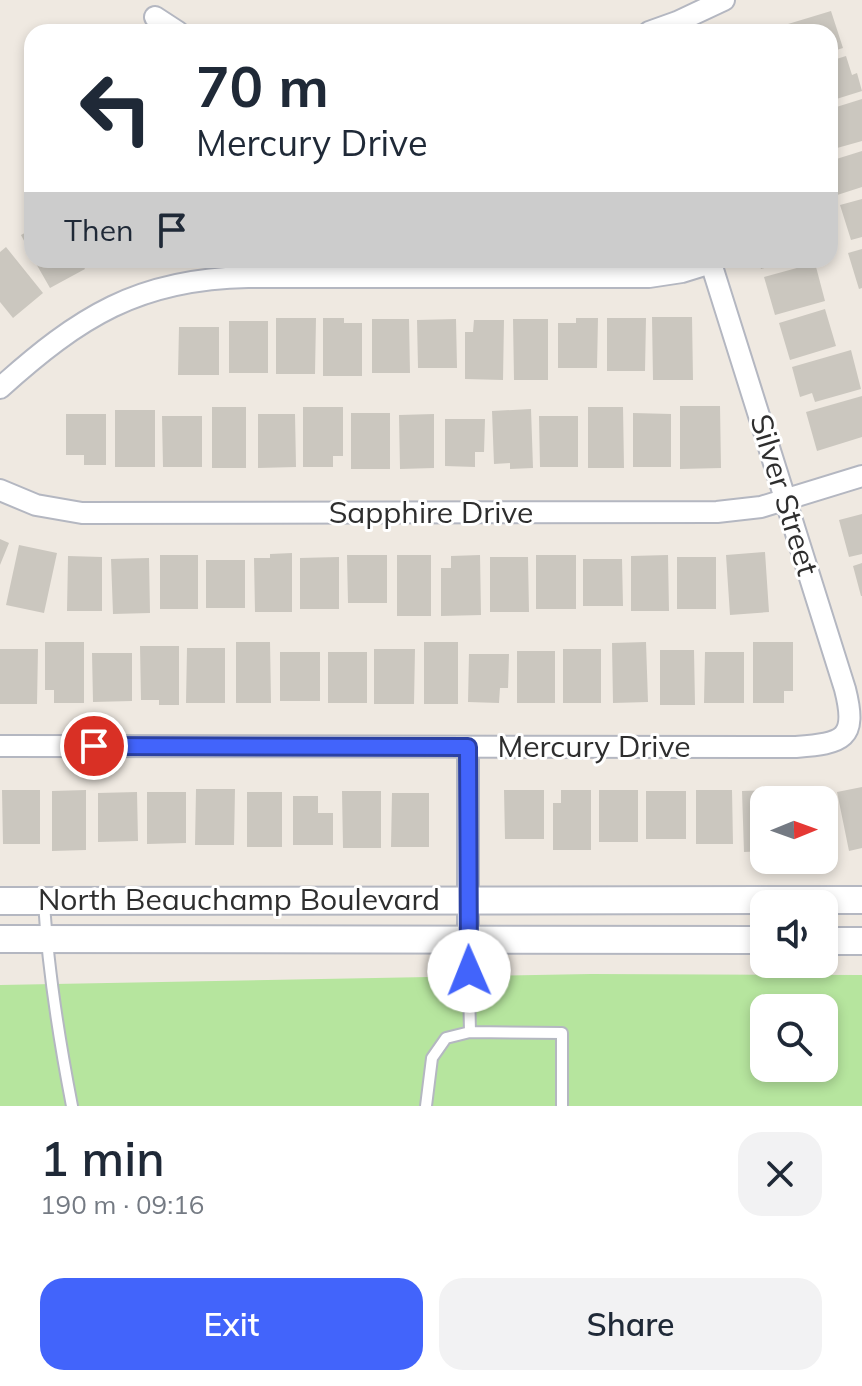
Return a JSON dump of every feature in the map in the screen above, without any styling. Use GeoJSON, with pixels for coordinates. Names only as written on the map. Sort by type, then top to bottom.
{"type":"FeatureCollection","features":[{"type":"Feature","properties":{"kind":"street"},"geometry":{"type":"LineString","coordinates":[[671,24],[724,0]]}},
{"type":"Feature","properties":{"kind":"street"},"geometry":{"type":"LineString","coordinates":[[155,17],[166,24]]}},
{"type":"Feature","properties":{"kind":"street"},"geometry":{"type":"LineString","coordinates":[[0,388],[47,347],[87,319],[133,297],[204,279],[649,277],[691,268]]}},
{"type":"Feature","properties":{"kind":"street","name":"Silver Street"},"geometry":{"type":"LineString","coordinates":[[713,268],[845,689],[851,720],[848,731]]}},
{"type":"Feature","properties":{"kind":"street","name":"Sapphire Drive"},"geometry":{"type":"LineString","coordinates":[[0,490],[36,505],[108,514],[717,512],[761,507],[862,476]]}},
{"type":"Feature","properties":{"kind":"street","name":"Mercury Drive"},"geometry":{"type":"LineString","coordinates":[[0,746],[796,747],[840,739],[848,731]]}},
{"type":"Feature","properties":{"kind":"street"},"geometry":{"type":"LineString","coordinates":[[468,747],[468,940]]}},
{"type":"Feature","properties":{"kind":"street","name":"North Beauchamp Boulevard"},"geometry":{"type":"LineString","coordinates":[[0,901],[862,900]]}},
{"type":"Feature","properties":{"kind":"street","name":"North Beauchamp Boulevard"},"geometry":{"type":"LineString","coordinates":[[0,939],[750,940]]}},
{"type":"Feature","properties":{"kind":"street"},"geometry":{"type":"LineString","coordinates":[[838,941],[862,941]]}},
{"type":"Feature","properties":{"kind":"lane"},"geometry":{"type":"LineString","coordinates":[[44,900],[46,939],[62,1057],[72,1106]]}},
{"type":"Feature","properties":{"kind":"lane"},"geometry":{"type":"LineString","coordinates":[[468,940],[470,1032]]}},
{"type":"Feature","properties":{"kind":"lane"},"geometry":{"type":"LineString","coordinates":[[426,1106],[432,1058],[446,1038],[470,1032],[562,1033],[562,1106]]}},
{"type":"Feature","properties":{"kind":"green space"},"geometry":{"type":"Polygon","coordinates":[[[591,974],[750,975],[750,978],[862,975],[862,1106],[0,1106],[0,985],[591,974]]]}},
{"type":"Feature","properties":{"kind":"building"},"geometry":{"type":"Polygon","coordinates":[[[831,11],[835,24],[788,24],[831,11]]]}},
{"type":"Feature","properties":{"kind":"building"},"geometry":{"type":"Polygon","coordinates":[[[838,33],[843,48],[838,50],[838,33]]]}},
{"type":"Feature","properties":{"kind":"building"},"geometry":{"type":"Polygon","coordinates":[[[846,56],[852,75],[857,73],[862,91],[838,98],[838,58],[846,56]]]}},
{"type":"Feature","properties":{"kind":"building"},"geometry":{"type":"Polygon","coordinates":[[[862,99],[862,141],[838,148],[838,106],[862,99]]]}},
{"type":"Feature","properties":{"kind":"building"},"geometry":{"type":"Polygon","coordinates":[[[862,151],[862,187],[838,195],[838,158],[862,151]]]}},
{"type":"Feature","properties":{"kind":"building"},"geometry":{"type":"Polygon","coordinates":[[[862,199],[862,237],[851,240],[840,205],[862,199]]]}},
{"type":"Feature","properties":{"kind":"building"},"geometry":{"type":"Polygon","coordinates":[[[6,247],[43,293],[13,318],[0,302],[0,252],[6,247]]]}},
{"type":"Feature","properties":{"kind":"building"},"geometry":{"type":"Polygon","coordinates":[[[862,249],[862,288],[859,289],[848,253],[862,249]]]}},
{"type":"Feature","properties":{"kind":"building"},"geometry":{"type":"Polygon","coordinates":[[[39,268],[84,268],[85,269],[50,288],[39,268]]]}},
{"type":"Feature","properties":{"kind":"building"},"geometry":{"type":"Polygon","coordinates":[[[797,268],[816,268],[825,301],[775,315],[764,277],[797,268]]]}},
{"type":"Feature","properties":{"kind":"building"},"geometry":{"type":"Polygon","coordinates":[[[825,309],[836,346],[790,360],[779,323],[825,309]]]}},
{"type":"Feature","properties":{"kind":"building"},"geometry":{"type":"Polygon","coordinates":[[[652,317],[692,317],[693,380],[653,380],[652,317]]]}},
{"type":"Feature","properties":{"kind":"building"},"geometry":{"type":"Polygon","coordinates":[[[276,318],[316,318],[315,374],[276,374],[276,318]]]}},
{"type":"Feature","properties":{"kind":"building"},"geometry":{"type":"Polygon","coordinates":[[[323,318],[344,318],[344,323],[362,323],[362,376],[323,376],[323,318]]]}},
{"type":"Feature","properties":{"kind":"building"},"geometry":{"type":"Polygon","coordinates":[[[576,318],[598,318],[597,368],[558,368],[558,323],[576,323],[576,318]]]}},
{"type":"Feature","properties":{"kind":"building"},"geometry":{"type":"Polygon","coordinates":[[[607,318],[646,318],[645,371],[607,371],[607,318]]]}},
{"type":"Feature","properties":{"kind":"building"},"geometry":{"type":"Polygon","coordinates":[[[372,319],[409,319],[410,373],[372,373],[372,319]]]}},
{"type":"Feature","properties":{"kind":"building"},"geometry":{"type":"Polygon","coordinates":[[[456,319],[457,368],[418,368],[417,320],[456,319]]]}},
{"type":"Feature","properties":{"kind":"building"},"geometry":{"type":"Polygon","coordinates":[[[513,319],[548,319],[548,380],[514,380],[513,319]]]}},
{"type":"Feature","properties":{"kind":"building"},"geometry":{"type":"Polygon","coordinates":[[[474,320],[504,320],[503,380],[465,379],[465,332],[473,332],[474,320]]]}},
{"type":"Feature","properties":{"kind":"building"},"geometry":{"type":"Polygon","coordinates":[[[229,321],[268,321],[268,373],[229,373],[229,321]]]}},
{"type":"Feature","properties":{"kind":"building"},"geometry":{"type":"Polygon","coordinates":[[[179,327],[219,327],[219,375],[178,375],[179,327]]]}},
{"type":"Feature","properties":{"kind":"building"},"geometry":{"type":"Polygon","coordinates":[[[851,350],[861,389],[815,402],[812,393],[800,397],[792,367],[851,350]]]}},
{"type":"Feature","properties":{"kind":"building"},"geometry":{"type":"Polygon","coordinates":[[[862,396],[862,437],[817,451],[806,412],[862,396]]]}},
{"type":"Feature","properties":{"kind":"building"},"geometry":{"type":"Polygon","coordinates":[[[680,406],[720,406],[721,468],[680,469],[680,406]]]}},
{"type":"Feature","properties":{"kind":"building"},"geometry":{"type":"Polygon","coordinates":[[[212,407],[246,407],[246,468],[212,468],[212,407]]]}},
{"type":"Feature","properties":{"kind":"building"},"geometry":{"type":"Polygon","coordinates":[[[303,407],[343,407],[343,456],[333,456],[333,467],[303,467],[303,407]]]}},
{"type":"Feature","properties":{"kind":"building"},"geometry":{"type":"Polygon","coordinates":[[[588,407],[623,407],[624,468],[588,468],[588,407]]]}},
{"type":"Feature","properties":{"kind":"building"},"geometry":{"type":"Polygon","coordinates":[[[531,409],[533,468],[510,469],[510,463],[494,464],[492,411],[531,409]]]}},
{"type":"Feature","properties":{"kind":"building"},"geometry":{"type":"Polygon","coordinates":[[[115,410],[155,410],[155,467],[115,467],[115,410]]]}},
{"type":"Feature","properties":{"kind":"building"},"geometry":{"type":"Polygon","coordinates":[[[351,413],[390,413],[390,469],[351,469],[351,413]]]}},
{"type":"Feature","properties":{"kind":"building"},"geometry":{"type":"Polygon","coordinates":[[[633,413],[671,414],[671,467],[633,467],[633,413]]]}},
{"type":"Feature","properties":{"kind":"building"},"geometry":{"type":"Polygon","coordinates":[[[66,414],[106,414],[106,465],[84,465],[84,455],[66,455],[66,414]]]}},
{"type":"Feature","properties":{"kind":"building"},"geometry":{"type":"Polygon","coordinates":[[[258,414],[295,414],[296,467],[258,468],[258,414]]]}},
{"type":"Feature","properties":{"kind":"building"},"geometry":{"type":"Polygon","coordinates":[[[434,414],[434,468],[400,469],[399,415],[434,414]]]}},
{"type":"Feature","properties":{"kind":"building"},"geometry":{"type":"Polygon","coordinates":[[[162,416],[202,416],[202,467],[163,467],[162,416]]]}},
{"type":"Feature","properties":{"kind":"building"},"geometry":{"type":"Polygon","coordinates":[[[539,416],[578,416],[578,467],[540,467],[539,416]]]}},
{"type":"Feature","properties":{"kind":"building"},"geometry":{"type":"Polygon","coordinates":[[[445,419],[485,419],[484,452],[475,452],[475,467],[445,466],[445,419]]]}},
{"type":"Feature","properties":{"kind":"building"},"geometry":{"type":"Polygon","coordinates":[[[862,514],[862,554],[849,557],[839,520],[862,514]]]}},
{"type":"Feature","properties":{"kind":"building"},"geometry":{"type":"Polygon","coordinates":[[[0,539],[9,543],[0,565],[0,539]]]}},
{"type":"Feature","properties":{"kind":"building"},"geometry":{"type":"Polygon","coordinates":[[[19,545],[57,553],[44,613],[6,605],[19,545]]]}},
{"type":"Feature","properties":{"kind":"building"},"geometry":{"type":"Polygon","coordinates":[[[765,552],[769,612],[730,615],[726,555],[765,552]]]}},
{"type":"Feature","properties":{"kind":"building"},"geometry":{"type":"Polygon","coordinates":[[[292,553],[292,612],[255,612],[254,558],[292,553]]]}},
{"type":"Feature","properties":{"kind":"building"},"geometry":{"type":"Polygon","coordinates":[[[160,555],[198,555],[198,609],[160,609],[160,555]]]}},
{"type":"Feature","properties":{"kind":"building"},"geometry":{"type":"Polygon","coordinates":[[[347,555],[387,555],[387,603],[348,603],[347,555]]]}},
{"type":"Feature","properties":{"kind":"building"},"geometry":{"type":"Polygon","coordinates":[[[397,555],[431,555],[431,616],[397,616],[397,555]]]}},
{"type":"Feature","properties":{"kind":"building"},"geometry":{"type":"Polygon","coordinates":[[[480,555],[481,615],[441,616],[441,568],[451,568],[451,556],[480,555]]]}},
{"type":"Feature","properties":{"kind":"building"},"geometry":{"type":"Polygon","coordinates":[[[536,555],[576,555],[576,609],[536,609],[536,555]]]}},
{"type":"Feature","properties":{"kind":"building"},"geometry":{"type":"Polygon","coordinates":[[[668,555],[669,611],[631,611],[631,556],[668,555]]]}},
{"type":"Feature","properties":{"kind":"building"},"geometry":{"type":"Polygon","coordinates":[[[68,556],[102,557],[102,611],[67,611],[68,556]]]}},
{"type":"Feature","properties":{"kind":"building"},"geometry":{"type":"Polygon","coordinates":[[[339,557],[339,609],[300,609],[300,558],[339,557]]]}},
{"type":"Feature","properties":{"kind":"building"},"geometry":{"type":"Polygon","coordinates":[[[490,557],[528,557],[529,612],[490,612],[490,557]]]}},
{"type":"Feature","properties":{"kind":"building"},"geometry":{"type":"Polygon","coordinates":[[[677,557],[716,557],[716,609],[677,609],[677,557]]]}},
{"type":"Feature","properties":{"kind":"building"},"geometry":{"type":"Polygon","coordinates":[[[149,558],[150,613],[113,614],[111,559],[149,558]]]}},
{"type":"Feature","properties":{"kind":"building"},"geometry":{"type":"Polygon","coordinates":[[[583,559],[622,559],[623,606],[583,606],[583,559]]]}},
{"type":"Feature","properties":{"kind":"building"},"geometry":{"type":"Polygon","coordinates":[[[206,560],[245,560],[245,608],[206,608],[206,560]]]}},
{"type":"Feature","properties":{"kind":"building"},"geometry":{"type":"Polygon","coordinates":[[[862,563],[862,596],[861,596],[853,566],[862,563]]]}},
{"type":"Feature","properties":{"kind":"building"},"geometry":{"type":"Polygon","coordinates":[[[45,642],[84,642],[84,703],[54,703],[54,690],[45,690],[45,642]]]}},
{"type":"Feature","properties":{"kind":"building"},"geometry":{"type":"Polygon","coordinates":[[[236,642],[270,642],[271,703],[236,703],[236,642]]]}},
{"type":"Feature","properties":{"kind":"building"},"geometry":{"type":"Polygon","coordinates":[[[424,642],[458,642],[458,704],[424,704],[424,642]]]}},
{"type":"Feature","properties":{"kind":"building"},"geometry":{"type":"Polygon","coordinates":[[[646,642],[648,702],[613,703],[612,643],[646,642]]]}},
{"type":"Feature","properties":{"kind":"building"},"geometry":{"type":"Polygon","coordinates":[[[753,642],[793,642],[793,691],[784,691],[784,703],[753,703],[753,642]]]}},
{"type":"Feature","properties":{"kind":"building"},"geometry":{"type":"Polygon","coordinates":[[[140,646],[179,646],[179,705],[159,705],[159,700],[141,700],[140,646]]]}},
{"type":"Feature","properties":{"kind":"building"},"geometry":{"type":"Polygon","coordinates":[[[187,648],[225,648],[225,703],[186,703],[187,648]]]}},
{"type":"Feature","properties":{"kind":"building"},"geometry":{"type":"Polygon","coordinates":[[[0,649],[38,649],[37,704],[0,704],[0,649]]]}},
{"type":"Feature","properties":{"kind":"building"},"geometry":{"type":"Polygon","coordinates":[[[374,649],[415,649],[414,704],[374,704],[374,649]]]}},
{"type":"Feature","properties":{"kind":"building"},"geometry":{"type":"Polygon","coordinates":[[[563,649],[601,649],[601,703],[563,703],[563,649]]]}},
{"type":"Feature","properties":{"kind":"building"},"geometry":{"type":"Polygon","coordinates":[[[660,650],[694,650],[695,705],[660,705],[660,650]]]}},
{"type":"Feature","properties":{"kind":"building"},"geometry":{"type":"Polygon","coordinates":[[[517,651],[555,651],[555,703],[517,703],[517,651]]]}},
{"type":"Feature","properties":{"kind":"building"},"geometry":{"type":"Polygon","coordinates":[[[280,652],[320,652],[320,701],[280,701],[280,652]]]}},
{"type":"Feature","properties":{"kind":"building"},"geometry":{"type":"Polygon","coordinates":[[[328,652],[367,652],[367,703],[328,703],[328,652]]]}},
{"type":"Feature","properties":{"kind":"building"},"geometry":{"type":"Polygon","coordinates":[[[705,652],[744,652],[744,703],[704,703],[705,652]]]}},
{"type":"Feature","properties":{"kind":"building"},"geometry":{"type":"Polygon","coordinates":[[[92,653],[132,653],[132,701],[93,702],[92,653]]]}},
{"type":"Feature","properties":{"kind":"building"},"geometry":{"type":"Polygon","coordinates":[[[469,654],[509,654],[508,688],[500,688],[499,703],[468,702],[469,654]]]}},
{"type":"Feature","properties":{"kind":"building"},"geometry":{"type":"Polygon","coordinates":[[[862,787],[862,848],[849,851],[838,792],[862,787]]]}},
{"type":"Feature","properties":{"kind":"building"},"geometry":{"type":"Polygon","coordinates":[[[196,789],[235,789],[234,845],[195,845],[196,789]]]}},
{"type":"Feature","properties":{"kind":"building"},"geometry":{"type":"Polygon","coordinates":[[[2,790],[40,790],[40,844],[3,844],[2,790]]]}},
{"type":"Feature","properties":{"kind":"building"},"geometry":{"type":"Polygon","coordinates":[[[86,790],[86,850],[52,851],[52,791],[86,790]]]}},
{"type":"Feature","properties":{"kind":"building"},"geometry":{"type":"Polygon","coordinates":[[[504,790],[544,790],[544,839],[505,839],[504,790]]]}},
{"type":"Feature","properties":{"kind":"building"},"geometry":{"type":"Polygon","coordinates":[[[561,790],[591,790],[591,850],[553,850],[553,803],[561,803],[561,790]]]}},
{"type":"Feature","properties":{"kind":"building"},"geometry":{"type":"Polygon","coordinates":[[[599,790],[638,790],[638,842],[599,842],[599,790]]]}},
{"type":"Feature","properties":{"kind":"building"},"geometry":{"type":"Polygon","coordinates":[[[696,790],[732,790],[733,844],[696,844],[696,790]]]}},
{"type":"Feature","properties":{"kind":"building"},"geometry":{"type":"Polygon","coordinates":[[[342,791],[381,791],[381,848],[343,848],[342,791]]]}},
{"type":"Feature","properties":{"kind":"building"},"geometry":{"type":"Polygon","coordinates":[[[646,791],[686,791],[686,839],[646,839],[646,791]]]}},
{"type":"Feature","properties":{"kind":"building"},"geometry":{"type":"Polygon","coordinates":[[[742,791],[750,791],[750,852],[744,852],[742,791]]]}},
{"type":"Feature","properties":{"kind":"building"},"geometry":{"type":"Polygon","coordinates":[[[137,792],[138,841],[98,842],[98,793],[137,792]]]}},
{"type":"Feature","properties":{"kind":"building"},"geometry":{"type":"Polygon","coordinates":[[[147,792],[186,792],[186,843],[147,844],[147,792]]]}},
{"type":"Feature","properties":{"kind":"building"},"geometry":{"type":"Polygon","coordinates":[[[247,792],[282,792],[282,847],[247,847],[247,792]]]}},
{"type":"Feature","properties":{"kind":"building"},"geometry":{"type":"Polygon","coordinates":[[[392,793],[429,793],[429,847],[391,847],[392,793]]]}},
{"type":"Feature","properties":{"kind":"building"},"geometry":{"type":"Polygon","coordinates":[[[293,796],[318,796],[318,813],[333,813],[333,845],[293,845],[293,796]]]}},
{"type":"Feature","properties":{"kind":"route"},"geometry":{"type":"LineString","coordinates":[[94,746],[468,747],[469,971]]}}]}
